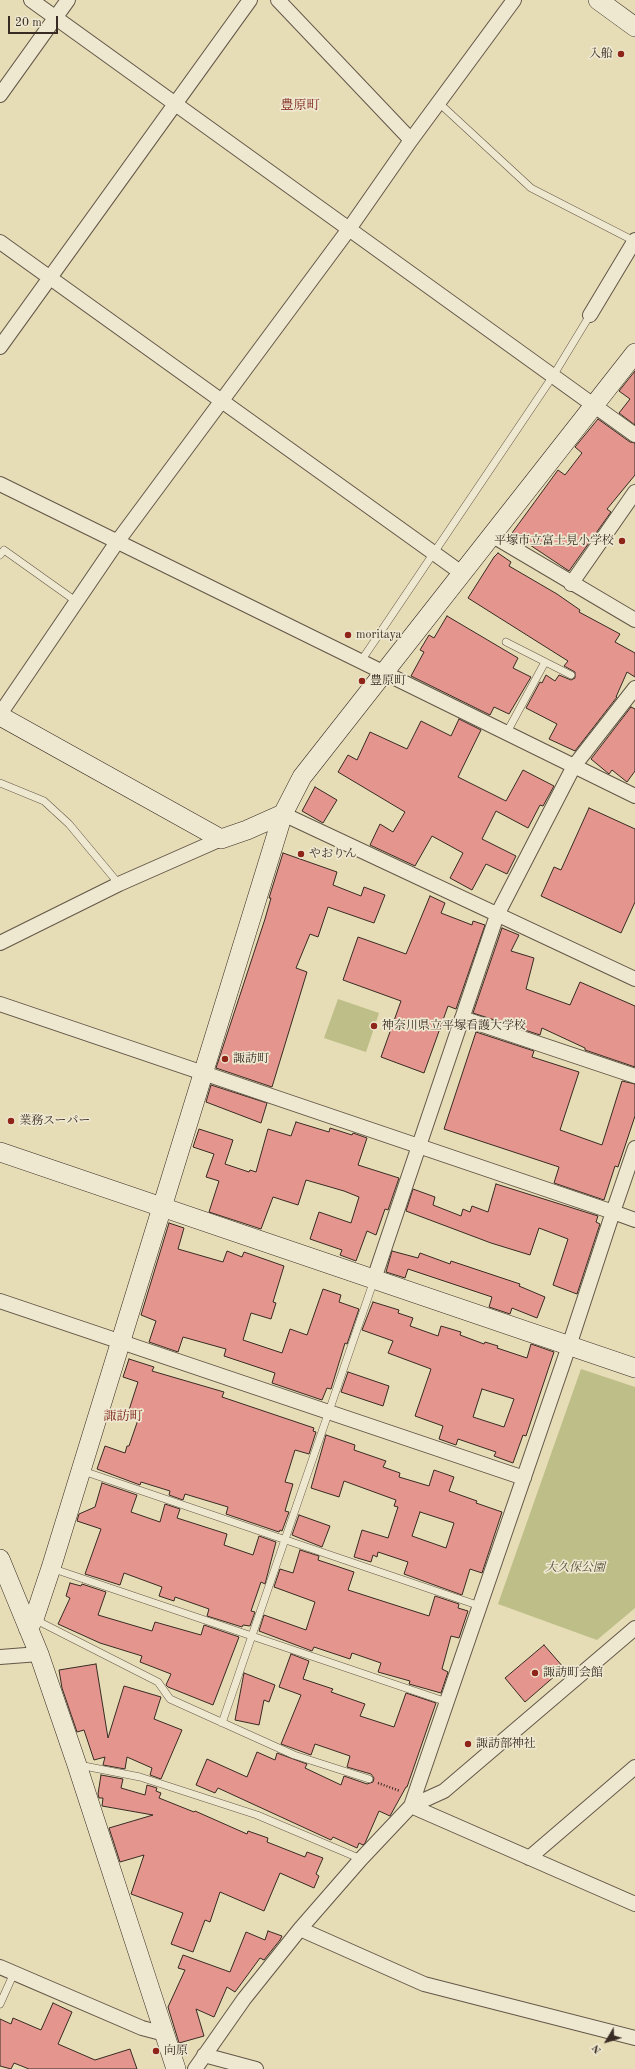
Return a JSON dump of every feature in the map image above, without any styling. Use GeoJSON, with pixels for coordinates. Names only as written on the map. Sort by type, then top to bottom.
{"type":"FeatureCollection","features":[{"type":"Feature","properties":{"kind":"street"},"geometry":{"type":"LineString","coordinates":[[31,0],[635,435]]}},
{"type":"Feature","properties":{"kind":"street"},"geometry":{"type":"LineString","coordinates":[[0,94],[68,0]]}},
{"type":"Feature","properties":{"kind":"street"},"geometry":{"type":"LineString","coordinates":[[0,347],[250,0]]}},
{"type":"Feature","properties":{"kind":"street"},"geometry":{"type":"LineString","coordinates":[[278,0],[411,140]]}},
{"type":"Feature","properties":{"kind":"street"},"geometry":{"type":"LineString","coordinates":[[221,839],[0,715],[117,542],[349,229],[411,140],[514,0]]}},
{"type":"Feature","properties":{"kind":"street"},"geometry":{"type":"LineString","coordinates":[[598,0],[635,27]]}},
{"type":"Feature","properties":{"kind":"street"},"geometry":{"type":"LineString","coordinates":[[590,315],[635,240]]}},
{"type":"Feature","properties":{"kind":"street"},"geometry":{"type":"LineString","coordinates":[[0,242],[463,574]]}},
{"type":"Feature","properties":{"kind":"street"},"geometry":{"type":"LineString","coordinates":[[31,1623],[51,1568],[283,814],[302,777],[493,536],[635,353]]}},
{"type":"Feature","properties":{"kind":"street"},"geometry":{"type":"LineString","coordinates":[[0,484],[635,796]]}},
{"type":"Feature","properties":{"kind":"street"},"geometry":{"type":"LineString","coordinates":[[571,584],[635,492]]}},
{"type":"Feature","properties":{"kind":"street"},"geometry":{"type":"LineString","coordinates":[[493,536],[571,584],[635,620]]}},
{"type":"Feature","properties":{"kind":"street"},"geometry":{"type":"LineString","coordinates":[[374,1279],[418,1145],[497,915],[574,766],[635,688]]}},
{"type":"Feature","properties":{"kind":"street"},"geometry":{"type":"LineString","coordinates":[[0,943],[119,884],[221,839],[247,830],[283,814],[635,979]]}},
{"type":"Feature","properties":{"kind":"street"},"geometry":{"type":"LineString","coordinates":[[0,1004],[635,1220]]}},
{"type":"Feature","properties":{"kind":"street"},"geometry":{"type":"LineString","coordinates":[[462,1018],[635,1076]]}},
{"type":"Feature","properties":{"kind":"street"},"geometry":{"type":"LineString","coordinates":[[195,2069],[244,1999],[300,1929],[413,1801],[569,1346],[635,1148]]}},
{"type":"Feature","properties":{"kind":"street"},"geometry":{"type":"LineString","coordinates":[[0,1152],[635,1368]]}},
{"type":"Feature","properties":{"kind":"street"},"geometry":{"type":"LineString","coordinates":[[0,1301],[524,1478]]}},
{"type":"Feature","properties":{"kind":"street"},"geometry":{"type":"LineString","coordinates":[[0,1559],[31,1623],[39,1654],[77,1764],[176,2069]]}},
{"type":"Feature","properties":{"kind":"street"},"geometry":{"type":"LineString","coordinates":[[413,1801],[444,1791],[635,1628]]}},
{"type":"Feature","properties":{"kind":"street"},"geometry":{"type":"LineString","coordinates":[[0,1657],[39,1654]]}},
{"type":"Feature","properties":{"kind":"street"},"geometry":{"type":"LineString","coordinates":[[529,1858],[635,1767]]}},
{"type":"Feature","properties":{"kind":"street"},"geometry":{"type":"LineString","coordinates":[[413,1801],[529,1858],[635,1904]]}},
{"type":"Feature","properties":{"kind":"street"},"geometry":{"type":"LineString","coordinates":[[300,1929],[424,1984],[635,2038]]}},
{"type":"Feature","properties":{"kind":"street"},"geometry":{"type":"LineString","coordinates":[[0,1967],[142,2028],[165,2034]]}},
{"type":"Feature","properties":{"kind":"street"},"geometry":{"type":"LineString","coordinates":[[204,2055],[256,2069]]}},
{"type":"Feature","properties":{"kind":"lane"},"geometry":{"type":"LineString","coordinates":[[439,103],[531,188],[635,240]]}},
{"type":"Feature","properties":{"kind":"lane"},"geometry":{"type":"LineString","coordinates":[[361,661],[553,376],[590,315]]}},
{"type":"Feature","properties":{"kind":"lane"},"geometry":{"type":"LineString","coordinates":[[0,554],[4,550],[77,602]]}},
{"type":"Feature","properties":{"kind":"lane"},"geometry":{"type":"LineString","coordinates":[[506,642],[571,675]]}},
{"type":"Feature","properties":{"kind":"lane"},"geometry":{"type":"LineString","coordinates":[[507,732],[545,662]]}},
{"type":"Feature","properties":{"kind":"lane"},"geometry":{"type":"LineString","coordinates":[[0,783],[44,801],[68,824],[119,884]]}},
{"type":"Feature","properties":{"kind":"lane"},"geometry":{"type":"LineString","coordinates":[[222,1723],[253,1637],[374,1279]]}},
{"type":"Feature","properties":{"kind":"lane"},"geometry":{"type":"LineString","coordinates":[[81,1470],[480,1606]]}},
{"type":"Feature","properties":{"kind":"lane"},"geometry":{"type":"LineString","coordinates":[[51,1568],[447,1702]]}},
{"type":"Feature","properties":{"kind":"lane"},"geometry":{"type":"LineString","coordinates":[[31,1623],[158,1682],[170,1699],[294,1755],[369,1779]]}},
{"type":"Feature","properties":{"kind":"lane"},"geometry":{"type":"LineString","coordinates":[[77,1764],[140,1777],[257,1815],[361,1859]]}},
{"type":"Feature","properties":{"kind":"lane"},"geometry":{"type":"LineString","coordinates":[[0,2004],[14,1973]]}},
{"type":"Feature","properties":{"kind":"path"},"geometry":{"type":"LineString","coordinates":[[369,1779],[413,1801]]}},
{"type":"Feature","properties":{"kind":"green space"},"geometry":{"type":"Polygon","coordinates":[[[338,999],[379,1013],[366,1052],[324,1038],[338,999]]]}},
{"type":"Feature","properties":{"kind":"green space","name":"大久保公園"},"geometry":{"type":"Polygon","coordinates":[[[581,1369],[635,1387],[635,1608],[597,1640],[498,1604],[581,1369]]]}},
{"type":"Feature","properties":{"kind":"building"},"geometry":{"type":"Polygon","coordinates":[[[635,371],[635,425],[619,413],[630,399],[619,391],[635,371]]]}},
{"type":"Feature","properties":{"kind":"building"},"geometry":{"type":"Polygon","coordinates":[[[598,419],[630,442],[635,443],[635,475],[607,509],[611,512],[569,571],[512,533],[558,470],[565,475],[582,453],[575,447],[598,419]]]}},
{"type":"Feature","properties":{"kind":"building"},"geometry":{"type":"Polygon","coordinates":[[[498,553],[511,562],[509,566],[557,594],[580,610],[579,612],[620,634],[615,642],[635,653],[635,677],[627,672],[617,697],[575,751],[549,739],[557,724],[526,708],[540,682],[542,683],[546,675],[555,681],[559,675],[571,680],[575,678],[575,672],[564,666],[568,661],[468,598],[498,553]]]}},
{"type":"Feature","properties":{"kind":"building"},"geometry":{"type":"Polygon","coordinates":[[[447,616],[518,658],[513,668],[531,677],[509,714],[494,707],[490,715],[411,676],[424,652],[420,650],[429,635],[434,638],[447,616]]]}},
{"type":"Feature","properties":{"kind":"building"},"geometry":{"type":"Polygon","coordinates":[[[631,707],[635,709],[635,771],[627,782],[612,770],[609,774],[591,759],[631,707]]]}},
{"type":"Feature","properties":{"kind":"building"},"geometry":{"type":"Polygon","coordinates":[[[459,719],[481,730],[458,777],[506,801],[523,770],[554,786],[543,806],[540,805],[528,828],[496,811],[482,839],[516,856],[507,874],[486,864],[472,890],[450,878],[463,853],[432,836],[415,866],[370,845],[380,824],[393,832],[405,812],[338,772],[348,755],[357,760],[370,732],[407,749],[421,721],[451,736],[459,719]]]}},
{"type":"Feature","properties":{"kind":"building"},"geometry":{"type":"Polygon","coordinates":[[[315,787],[337,800],[323,823],[302,811],[315,787]]]}},
{"type":"Feature","properties":{"kind":"building"},"geometry":{"type":"Polygon","coordinates":[[[589,808],[635,829],[635,902],[621,933],[541,896],[554,867],[561,870],[589,808]]]}},
{"type":"Feature","properties":{"kind":"building"},"geometry":{"type":"Polygon","coordinates":[[[283,853],[337,872],[333,885],[361,896],[364,887],[385,895],[374,923],[328,907],[318,937],[310,934],[296,968],[307,972],[272,1087],[216,1068],[265,919],[271,898],[269,898],[283,853]]]}},
{"type":"Feature","properties":{"kind":"building"},"geometry":{"type":"Polygon","coordinates":[[[430,896],[445,903],[441,913],[472,925],[473,921],[485,925],[456,1009],[448,1006],[424,1073],[381,1057],[401,1001],[343,980],[358,937],[406,954],[430,896]]]}},
{"type":"Feature","properties":{"kind":"building"},"geometry":{"type":"Polygon","coordinates":[[[502,928],[519,935],[511,951],[534,958],[526,989],[570,1005],[580,982],[635,1006],[635,1067],[585,1050],[585,1048],[542,1028],[540,1035],[473,1013],[502,928]]]}},
{"type":"Feature","properties":{"kind":"building","name":"神奈川県立平塚看護大学校"},"geometry":{"type":"Polygon","coordinates":[[[476,1032],[534,1051],[532,1057],[579,1072],[560,1130],[602,1145],[622,1081],[635,1084],[635,1116],[618,1167],[615,1166],[604,1200],[554,1183],[559,1167],[444,1129],[476,1032]]]}},
{"type":"Feature","properties":{"kind":"building"},"geometry":{"type":"Polygon","coordinates":[[[211,1085],[267,1103],[261,1123],[206,1102],[211,1085]]]}},
{"type":"Feature","properties":{"kind":"building"},"geometry":{"type":"Polygon","coordinates":[[[296,1122],[329,1132],[330,1128],[367,1138],[358,1165],[399,1178],[388,1210],[385,1209],[376,1235],[367,1231],[356,1261],[340,1255],[342,1250],[310,1239],[319,1212],[351,1223],[359,1197],[344,1191],[306,1180],[298,1205],[273,1197],[261,1229],[209,1212],[219,1181],[206,1177],[214,1154],[193,1147],[199,1129],[233,1140],[225,1164],[249,1172],[250,1170],[256,1172],[268,1129],[291,1136],[296,1122]]]}},
{"type":"Feature","properties":{"kind":"building"},"geometry":{"type":"Polygon","coordinates":[[[496,1184],[598,1216],[596,1222],[600,1224],[577,1294],[553,1285],[568,1239],[539,1228],[530,1255],[491,1243],[406,1211],[413,1189],[435,1197],[433,1205],[461,1216],[463,1209],[470,1212],[472,1206],[488,1212],[496,1184]]]}},
{"type":"Feature","properties":{"kind":"building"},"geometry":{"type":"Polygon","coordinates":[[[169,1223],[184,1228],[178,1249],[223,1262],[227,1251],[242,1257],[244,1252],[284,1266],[273,1302],[276,1303],[271,1319],[251,1313],[243,1340],[282,1353],[290,1329],[307,1335],[323,1289],[341,1295],[339,1302],[359,1309],[347,1344],[345,1343],[331,1389],[327,1388],[322,1400],[272,1383],[275,1373],[224,1356],[226,1349],[183,1337],[178,1352],[149,1342],[156,1321],[141,1315],[169,1223]]]}},
{"type":"Feature","properties":{"kind":"building"},"geometry":{"type":"Polygon","coordinates":[[[392,1251],[418,1258],[420,1253],[450,1264],[451,1261],[520,1284],[519,1286],[545,1297],[537,1318],[512,1308],[510,1314],[489,1307],[492,1297],[408,1269],[405,1278],[386,1272],[392,1251]]]}},
{"type":"Feature","properties":{"kind":"building"},"geometry":{"type":"Polygon","coordinates":[[[373,1302],[399,1310],[398,1313],[413,1318],[410,1326],[438,1336],[441,1326],[461,1332],[460,1335],[484,1344],[485,1342],[498,1346],[497,1348],[527,1358],[531,1344],[554,1352],[526,1436],[523,1435],[513,1463],[494,1456],[496,1452],[458,1439],[456,1445],[439,1439],[443,1426],[415,1416],[431,1369],[388,1353],[393,1341],[362,1330],[373,1302]],[[482,1389],[473,1417],[504,1427],[514,1399],[482,1389]]]}},
{"type":"Feature","properties":{"kind":"building"},"geometry":{"type":"Polygon","coordinates":[[[129,1359],[154,1367],[152,1371],[224,1392],[222,1397],[314,1428],[313,1431],[316,1432],[309,1454],[295,1450],[285,1482],[293,1484],[285,1511],[289,1512],[282,1531],[280,1530],[279,1532],[226,1514],[228,1507],[185,1494],[183,1500],[169,1495],[170,1491],[141,1482],[140,1485],[97,1469],[105,1446],[125,1453],[127,1446],[129,1446],[140,1414],[129,1410],[138,1382],[123,1377],[129,1359]]]}},
{"type":"Feature","properties":{"kind":"building"},"geometry":{"type":"Polygon","coordinates":[[[348,1372],[389,1386],[383,1406],[341,1392],[348,1372]]]}},
{"type":"Feature","properties":{"kind":"building"},"geometry":{"type":"Polygon","coordinates":[[[326,1435],[355,1445],[354,1450],[386,1461],[383,1467],[400,1473],[399,1477],[429,1486],[434,1470],[454,1477],[449,1491],[477,1501],[476,1503],[502,1512],[482,1573],[470,1569],[462,1595],[404,1574],[408,1562],[378,1552],[377,1557],[373,1555],[371,1562],[354,1557],[362,1530],[388,1538],[398,1507],[394,1506],[396,1500],[344,1481],[339,1497],[311,1488],[326,1435]],[[420,1512],[412,1536],[446,1548],[454,1523],[420,1512]]]}},
{"type":"Feature","properties":{"kind":"building"},"geometry":{"type":"Polygon","coordinates":[[[102,1483],[137,1495],[131,1512],[160,1522],[165,1504],[180,1509],[177,1518],[227,1534],[224,1545],[253,1555],[259,1536],[276,1542],[265,1584],[261,1582],[251,1611],[255,1612],[250,1626],[243,1625],[242,1627],[207,1616],[209,1609],[175,1597],[174,1601],[159,1596],[162,1587],[124,1573],[120,1585],[85,1574],[101,1529],[77,1521],[79,1514],[95,1507],[102,1483]]]}},
{"type":"Feature","properties":{"kind":"building"},"geometry":{"type":"Polygon","coordinates":[[[299,1515],[330,1526],[322,1547],[292,1535],[299,1515]]]}},
{"type":"Feature","properties":{"kind":"building"},"geometry":{"type":"Polygon","coordinates":[[[300,1550],[319,1556],[318,1560],[354,1572],[348,1590],[429,1616],[435,1596],[459,1604],[458,1608],[468,1611],[459,1638],[451,1636],[442,1669],[448,1672],[441,1693],[409,1684],[410,1681],[378,1672],[381,1663],[352,1653],[350,1659],[314,1647],[312,1651],[259,1631],[264,1615],[306,1630],[315,1602],[274,1587],[280,1569],[293,1573],[300,1550]]]}},
{"type":"Feature","properties":{"kind":"building"},"geometry":{"type":"Polygon","coordinates":[[[70,1583],[81,1586],[82,1584],[106,1592],[98,1615],[152,1631],[155,1622],[201,1635],[204,1625],[239,1637],[213,1705],[168,1687],[166,1685],[171,1674],[140,1662],[142,1656],[100,1643],[58,1624],[70,1598],[66,1596],[70,1583]]]}},
{"type":"Feature","properties":{"kind":"building","name":"諏訪町会館"},"geometry":{"type":"Polygon","coordinates":[[[544,1645],[564,1668],[525,1702],[505,1678],[544,1645]]]}},
{"type":"Feature","properties":{"kind":"building"},"geometry":{"type":"Polygon","coordinates":[[[291,1654],[309,1661],[303,1679],[333,1689],[331,1692],[365,1704],[360,1716],[394,1727],[406,1693],[436,1703],[407,1787],[390,1816],[379,1811],[365,1843],[363,1845],[359,1843],[357,1848],[333,1837],[331,1840],[218,1788],[215,1793],[196,1785],[207,1759],[247,1777],[257,1752],[275,1760],[277,1753],[307,1764],[305,1768],[341,1785],[344,1776],[367,1784],[373,1782],[374,1778],[371,1774],[347,1767],[350,1756],[315,1744],[311,1755],[281,1744],[301,1695],[279,1687],[291,1654]]]}},
{"type":"Feature","properties":{"kind":"building"},"geometry":{"type":"Polygon","coordinates":[[[96,1664],[108,1738],[124,1686],[161,1697],[154,1719],[182,1730],[161,1779],[150,1775],[152,1768],[127,1757],[125,1769],[103,1765],[105,1757],[94,1760],[84,1730],[77,1732],[62,1688],[59,1670],[96,1664]]]}},
{"type":"Feature","properties":{"kind":"building"},"geometry":{"type":"Polygon","coordinates":[[[244,1673],[275,1685],[269,1702],[264,1700],[259,1725],[235,1720],[244,1673]]]}},
{"type":"Feature","properties":{"kind":"building"},"geometry":{"type":"Polygon","coordinates":[[[101,1775],[123,1779],[121,1788],[145,1795],[147,1785],[157,1788],[156,1791],[161,1793],[159,1798],[194,1812],[195,1811],[247,1834],[248,1831],[268,1838],[267,1842],[305,1857],[307,1852],[323,1858],[316,1874],[319,1876],[314,1888],[280,1873],[264,1911],[220,1892],[210,1922],[205,1920],[193,1952],[171,1944],[183,1913],[131,1894],[144,1855],[120,1862],[109,1828],[153,1815],[102,1806],[103,1798],[99,1798],[98,1794],[101,1775]]]}},
{"type":"Feature","properties":{"kind":"building"},"geometry":{"type":"Polygon","coordinates":[[[268,1931],[282,1936],[280,1940],[264,1960],[260,1958],[235,1992],[227,1987],[214,2017],[196,2009],[204,2036],[179,2043],[168,2007],[185,1970],[178,1968],[183,1955],[230,1972],[246,1932],[265,1940],[268,1931]]]}},
{"type":"Feature","properties":{"kind":"building"},"geometry":{"type":"Polygon","coordinates":[[[53,2003],[72,2012],[58,2044],[95,2060],[130,2049],[137,2069],[29,2069],[14,2063],[11,2069],[0,2066],[0,2019],[11,2024],[13,2018],[41,2030],[53,2003]]]}},
{"type":"Feature","properties":{"kind":"place","name":"入船"},"geometry":{"type":"Point","coordinates":[621,54]}},
{"type":"Feature","properties":{"kind":"place","name":"平塚市立富士見小学校"},"geometry":{"type":"Point","coordinates":[622,541]}},
{"type":"Feature","properties":{"kind":"place","name":"moritaya"},"geometry":{"type":"Point","coordinates":[348,635]}},
{"type":"Feature","properties":{"kind":"place","name":"豊原町"},"geometry":{"type":"Point","coordinates":[362,681]}},
{"type":"Feature","properties":{"kind":"place","name":"やおりん"},"geometry":{"type":"Point","coordinates":[301,854]}},
{"type":"Feature","properties":{"kind":"place","name":"神奈川県立平塚看護大学校"},"geometry":{"type":"Point","coordinates":[374,1026]}},
{"type":"Feature","properties":{"kind":"place","name":"諏訪町"},"geometry":{"type":"Point","coordinates":[225,1059]}},
{"type":"Feature","properties":{"kind":"place","name":"業務スーパー"},"geometry":{"type":"Point","coordinates":[11,1121]}},
{"type":"Feature","properties":{"kind":"place","name":"諏訪町会館"},"geometry":{"type":"Point","coordinates":[535,1673]}},
{"type":"Feature","properties":{"kind":"place","name":"諏訪部神社"},"geometry":{"type":"Point","coordinates":[468,1744]}},
{"type":"Feature","properties":{"kind":"place","name":"向原"},"geometry":{"type":"Point","coordinates":[156,2051]}},
{"type":"Feature","properties":{"kind":"district","name":"豊原町"},"geometry":{"type":"Point","coordinates":[300,106]}},
{"type":"Feature","properties":{"kind":"district","name":"諏訪町"},"geometry":{"type":"Point","coordinates":[123,1417]}}]}
